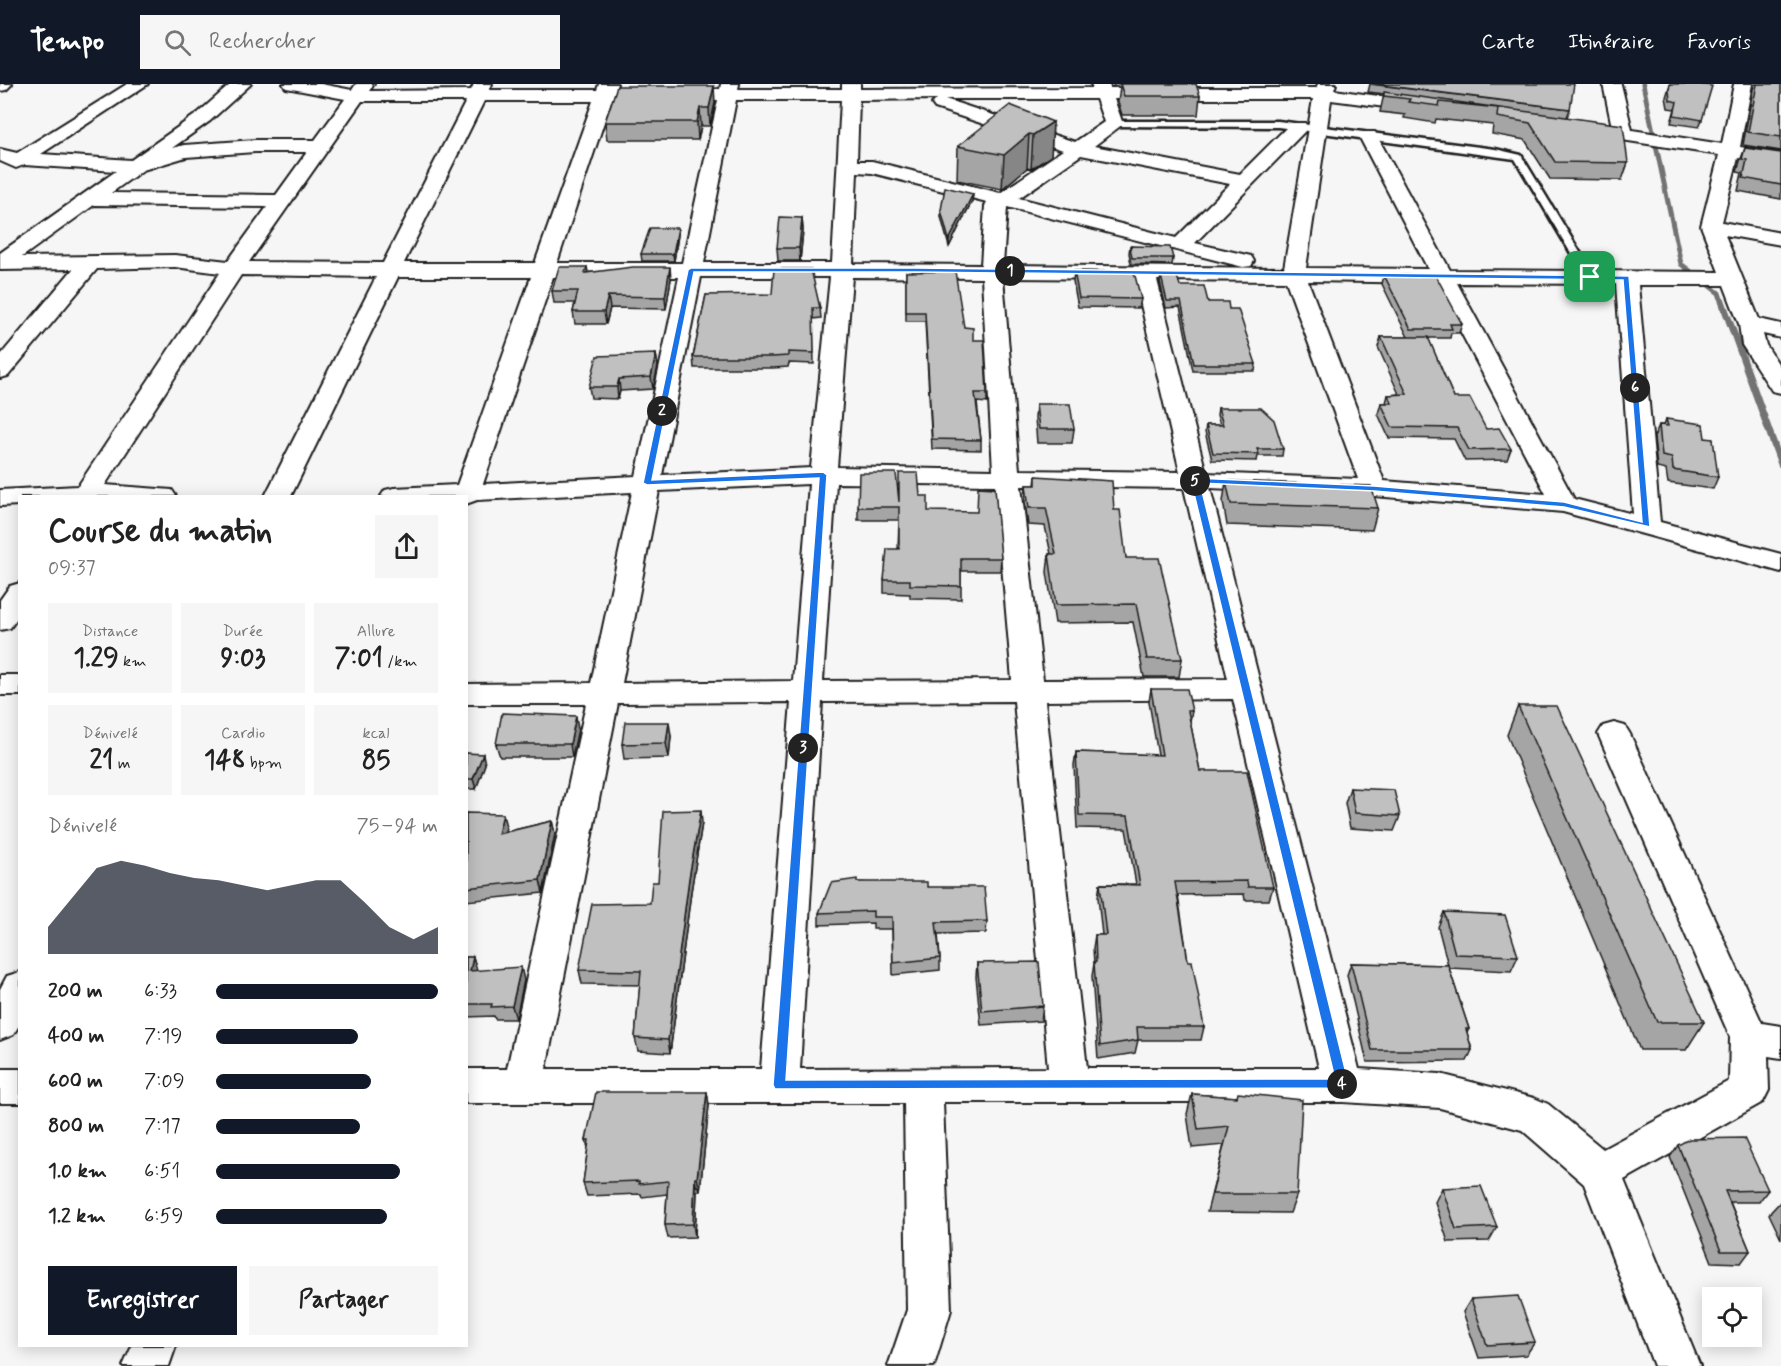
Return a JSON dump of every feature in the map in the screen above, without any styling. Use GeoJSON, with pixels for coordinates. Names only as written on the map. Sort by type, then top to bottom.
{"type":"FeatureCollection","features":[{"type":"Feature","properties":{"kind":"street"},"geometry":{"type":"LineString","coordinates":[[0,172],[139,84]]}},
{"type":"Feature","properties":{"kind":"street"},"geometry":{"type":"LineString","coordinates":[[0,264],[204,117],[242,84]]}},
{"type":"Feature","properties":{"kind":"street"},"geometry":{"type":"LineString","coordinates":[[292,84],[361,90],[851,90],[914,95],[986,89],[1278,93],[1325,89],[1438,109]]}},
{"type":"Feature","properties":{"kind":"street"},"geometry":{"type":"LineString","coordinates":[[1233,84],[1278,93]]}},
{"type":"Feature","properties":{"kind":"street"},"geometry":{"type":"LineString","coordinates":[[1612,84],[1623,133]]}},
{"type":"Feature","properties":{"kind":"street"},"geometry":{"type":"LineString","coordinates":[[1743,84],[1730,151],[1711,225],[1730,279],[1750,324],[1755,345],[1781,386]]}},
{"type":"Feature","properties":{"kind":"street"},"geometry":{"type":"LineString","coordinates":[[1069,1085],[1007,478],[992,271],[995,206],[1114,124],[1101,89]]}},
{"type":"Feature","properties":{"kind":"street"},"geometry":{"type":"LineString","coordinates":[[1325,89],[1308,128],[1294,274],[1374,488]]}},
{"type":"Feature","properties":{"kind":"street"},"geometry":{"type":"LineString","coordinates":[[86,495],[234,268],[361,90]]}},
{"type":"Feature","properties":{"kind":"street"},"geometry":{"type":"LineString","coordinates":[[278,495],[480,90]]}},
{"type":"Feature","properties":{"kind":"street"},"geometry":{"type":"LineString","coordinates":[[606,90],[466,495],[647,483],[823,475],[1195,481],[1374,488],[1564,504],[1781,563]]}},
{"type":"Feature","properties":{"kind":"street"},"geometry":{"type":"LineString","coordinates":[[523,1086],[729,90]]}},
{"type":"Feature","properties":{"kind":"street"},"geometry":{"type":"LineString","coordinates":[[779,1085],[823,475],[842,270],[851,90]]}},
{"type":"Feature","properties":{"kind":"street"},"geometry":{"type":"LineString","coordinates":[[914,95],[1078,149],[1245,181]]}},
{"type":"Feature","properties":{"kind":"street"},"geometry":{"type":"LineString","coordinates":[[1565,126],[1623,133],[1781,159]]}},
{"type":"Feature","properties":{"kind":"street"},"geometry":{"type":"LineString","coordinates":[[1181,245],[1245,181],[1308,128]]}},
{"type":"Feature","properties":{"kind":"street"},"geometry":{"type":"LineString","coordinates":[[1368,136],[1564,504]]}},
{"type":"Feature","properties":{"kind":"street"},"geometry":{"type":"LineString","coordinates":[[0,155],[20,159],[135,166],[184,151],[255,146],[321,146]]}},
{"type":"Feature","properties":{"kind":"street"},"geometry":{"type":"LineString","coordinates":[[848,166],[872,167],[1294,274]]}},
{"type":"Feature","properties":{"kind":"street"},"geometry":{"type":"LineString","coordinates":[[89,199],[282,201]]}},
{"type":"Feature","properties":{"kind":"street"},"geometry":{"type":"LineString","coordinates":[[1711,225],[1781,238]]}},
{"type":"Feature","properties":{"kind":"street"},"geometry":{"type":"LineString","coordinates":[[0,264],[175,261],[234,268],[390,270],[1144,272],[1730,279]]}},
{"type":"Feature","properties":{"kind":"street"},"geometry":{"type":"LineString","coordinates":[[0,371],[90,263]]}},
{"type":"Feature","properties":{"kind":"street"},"geometry":{"type":"LineString","coordinates":[[1144,272],[1342,1085]]}},
{"type":"Feature","properties":{"kind":"street"},"geometry":{"type":"LineString","coordinates":[[1626,278],[1647,525]]}},
{"type":"Feature","properties":{"kind":"street"},"geometry":{"type":"LineString","coordinates":[[1750,324],[1781,331]]}},
{"type":"Feature","properties":{"kind":"street"},"geometry":{"type":"LineString","coordinates":[[0,498],[18,497]]}},
{"type":"Feature","properties":{"kind":"street"},"geometry":{"type":"LineString","coordinates":[[0,621],[18,595]]}},
{"type":"Feature","properties":{"kind":"street"},"geometry":{"type":"LineString","coordinates":[[0,685],[18,685]]}},
{"type":"Feature","properties":{"kind":"street"},"geometry":{"type":"LineString","coordinates":[[468,694],[1246,689]]}},
{"type":"Feature","properties":{"kind":"street"},"geometry":{"type":"LineString","coordinates":[[1600,1172],[1749,1090],[1765,1039],[1614,734]]}},
{"type":"Feature","properties":{"kind":"street"},"geometry":{"type":"LineString","coordinates":[[0,1024],[18,991]]}},
{"type":"Feature","properties":{"kind":"street"},"geometry":{"type":"LineString","coordinates":[[911,1366],[928,1310],[922,1085]]}},
{"type":"Feature","properties":{"kind":"street"},"geometry":{"type":"LineString","coordinates":[[468,1086],[1342,1085],[1440,1091],[1534,1116],[1600,1172],[1677,1366]]}},
{"type":"Feature","properties":{"kind":"street"},"geometry":{"type":"LineString","coordinates":[[0,1086],[18,1086]]}},
{"type":"Feature","properties":{"kind":"street"},"geometry":{"type":"LineString","coordinates":[[146,1366],[154,1347]]}},
{"type":"Feature","properties":{"kind":"lane"},"geometry":{"type":"LineString","coordinates":[[1114,124],[1278,124],[1495,152],[1518,157],[1590,277]]}},
{"type":"Feature","properties":{"kind":"building"},"geometry":{"type":"Polygon","coordinates":[[[1120,84],[1196,84],[1200,96],[1124,96],[1120,84]]]}},
{"type":"Feature","properties":{"kind":"building"},"geometry":{"type":"Polygon","coordinates":[[[1373,84],[1574,84],[1570,109],[1373,84]]]}},
{"type":"Feature","properties":{"kind":"building"},"geometry":{"type":"Polygon","coordinates":[[[1670,84],[1712,86],[1702,120],[1674,115],[1677,102],[1670,100],[1670,84]]]}},
{"type":"Feature","properties":{"kind":"building"},"geometry":{"type":"Polygon","coordinates":[[[1757,84],[1781,84],[1781,137],[1748,132],[1757,84]]]}},
{"type":"Feature","properties":{"kind":"building"},"geometry":{"type":"Polygon","coordinates":[[[617,86],[714,86],[709,108],[700,108],[697,122],[605,122],[617,86]]]}},
{"type":"Feature","properties":{"kind":"building"},"geometry":{"type":"Polygon","coordinates":[[[1384,92],[1623,125],[1628,163],[1555,162],[1530,123],[1497,117],[1498,108],[1440,102],[1439,106],[1408,102],[1410,99],[1384,96],[1384,92]]]}},
{"type":"Feature","properties":{"kind":"building"},"geometry":{"type":"Polygon","coordinates":[[[1010,105],[1053,122],[1033,135],[1029,134],[1004,155],[958,146],[1010,105]]]}},
{"type":"Feature","properties":{"kind":"building"},"geometry":{"type":"Polygon","coordinates":[[[1745,148],[1781,153],[1781,185],[1743,178],[1747,160],[1742,159],[1745,148]]]}},
{"type":"Feature","properties":{"kind":"building"},"geometry":{"type":"Polygon","coordinates":[[[945,187],[973,194],[949,240],[941,210],[945,187]]]}},
{"type":"Feature","properties":{"kind":"building"},"geometry":{"type":"Polygon","coordinates":[[[780,217],[802,218],[799,248],[777,248],[780,217]]]}},
{"type":"Feature","properties":{"kind":"building"},"geometry":{"type":"Polygon","coordinates":[[[650,228],[678,228],[673,254],[641,254],[650,228]]]}},
{"type":"Feature","properties":{"kind":"building"},"geometry":{"type":"Polygon","coordinates":[[[1130,246],[1170,247],[1173,258],[1132,258],[1130,246]]]}},
{"type":"Feature","properties":{"kind":"building"},"geometry":{"type":"Polygon","coordinates":[[[559,267],[587,267],[585,273],[633,267],[670,267],[665,297],[608,296],[604,312],[573,312],[578,291],[552,291],[559,267]]]}},
{"type":"Feature","properties":{"kind":"building"},"geometry":{"type":"Polygon","coordinates":[[[774,269],[811,269],[820,308],[813,308],[814,353],[788,352],[788,356],[772,357],[693,357],[706,295],[772,294],[774,269]]]}},
{"type":"Feature","properties":{"kind":"building"},"geometry":{"type":"Polygon","coordinates":[[[955,271],[964,327],[973,328],[973,340],[984,340],[987,393],[975,393],[981,440],[932,439],[925,312],[906,312],[906,272],[955,271]]]}},
{"type":"Feature","properties":{"kind":"building"},"geometry":{"type":"Polygon","coordinates":[[[1074,271],[1134,272],[1141,299],[1079,298],[1074,271]]]}},
{"type":"Feature","properties":{"kind":"building"},"geometry":{"type":"Polygon","coordinates":[[[1384,275],[1436,276],[1462,324],[1450,324],[1452,329],[1411,329],[1384,275]]]}},
{"type":"Feature","properties":{"kind":"building"},"geometry":{"type":"Polygon","coordinates":[[[1161,276],[1177,276],[1180,286],[1204,286],[1208,302],[1228,302],[1229,309],[1238,309],[1256,364],[1194,364],[1181,301],[1167,301],[1161,276]]]}},
{"type":"Feature","properties":{"kind":"building"},"geometry":{"type":"Polygon","coordinates":[[[1381,337],[1428,337],[1454,398],[1470,398],[1486,429],[1499,428],[1511,449],[1469,450],[1457,428],[1392,427],[1381,403],[1392,403],[1388,395],[1407,394],[1381,337]]]}},
{"type":"Feature","properties":{"kind":"building"},"geometry":{"type":"Polygon","coordinates":[[[656,354],[651,377],[619,379],[617,387],[589,387],[597,356],[656,354]]]}},
{"type":"Feature","properties":{"kind":"building"},"geometry":{"type":"Polygon","coordinates":[[[1036,404],[1070,404],[1074,429],[1039,429],[1036,404]]]}},
{"type":"Feature","properties":{"kind":"building"},"geometry":{"type":"Polygon","coordinates":[[[1218,408],[1261,408],[1274,420],[1283,449],[1257,449],[1259,454],[1213,453],[1206,425],[1223,425],[1218,408]]]}},
{"type":"Feature","properties":{"kind":"building"},"geometry":{"type":"Polygon","coordinates":[[[1666,419],[1703,424],[1705,438],[1713,439],[1718,477],[1673,470],[1672,458],[1662,456],[1659,425],[1668,426],[1666,419]]]}},
{"type":"Feature","properties":{"kind":"building"},"geometry":{"type":"Polygon","coordinates":[[[859,473],[896,473],[899,502],[899,473],[918,473],[920,496],[928,496],[928,511],[977,512],[978,487],[995,488],[1001,558],[961,558],[961,586],[910,585],[910,580],[884,580],[887,549],[899,549],[899,507],[858,507],[859,473]]]}},
{"type":"Feature","properties":{"kind":"building"},"geometry":{"type":"Polygon","coordinates":[[[1036,476],[1112,481],[1114,510],[1120,510],[1126,558],[1159,558],[1182,659],[1147,659],[1136,604],[1056,605],[1049,554],[1056,554],[1046,508],[1029,508],[1026,485],[1036,485],[1036,476]]]}},
{"type":"Feature","properties":{"kind":"building"},"geometry":{"type":"Polygon","coordinates":[[[1226,481],[1371,486],[1378,508],[1231,504],[1226,481]]]}},
{"type":"Feature","properties":{"kind":"building"},"geometry":{"type":"Polygon","coordinates":[[[1151,689],[1187,689],[1192,711],[1188,711],[1200,771],[1247,771],[1273,887],[1248,887],[1247,881],[1175,882],[1188,961],[1192,961],[1204,1027],[1137,1027],[1138,1040],[1100,1046],[1094,963],[1096,962],[1095,935],[1106,935],[1100,884],[1140,885],[1128,816],[1079,815],[1076,752],[1162,755],[1151,689]]]}},
{"type":"Feature","properties":{"kind":"building"},"geometry":{"type":"Polygon","coordinates":[[[1518,706],[1557,706],[1704,1022],[1657,1022],[1518,706]]]}},
{"type":"Feature","properties":{"kind":"building"},"geometry":{"type":"Polygon","coordinates":[[[502,713],[576,716],[570,744],[496,744],[502,713]]]}},
{"type":"Feature","properties":{"kind":"building"},"geometry":{"type":"Polygon","coordinates":[[[625,722],[669,722],[666,743],[622,744],[625,722]]]}},
{"type":"Feature","properties":{"kind":"building"},"geometry":{"type":"Polygon","coordinates":[[[468,753],[483,754],[473,779],[468,779],[468,753]]]}},
{"type":"Feature","properties":{"kind":"building"},"geometry":{"type":"Polygon","coordinates":[[[1350,788],[1394,790],[1400,816],[1355,813],[1350,788]]]}},
{"type":"Feature","properties":{"kind":"building"},"geometry":{"type":"Polygon","coordinates":[[[701,810],[689,878],[668,1040],[635,1038],[641,971],[579,970],[592,904],[650,903],[652,882],[658,882],[663,811],[701,810]]]}},
{"type":"Feature","properties":{"kind":"building"},"geometry":{"type":"Polygon","coordinates":[[[468,813],[503,814],[498,834],[552,821],[540,880],[468,888],[468,813]]]}},
{"type":"Feature","properties":{"kind":"building"},"geometry":{"type":"Polygon","coordinates":[[[857,879],[857,882],[927,882],[927,887],[984,887],[987,921],[936,922],[940,958],[893,963],[892,917],[873,917],[873,911],[819,913],[831,883],[857,879]]]}},
{"type":"Feature","properties":{"kind":"building"},"geometry":{"type":"Polygon","coordinates":[[[1444,912],[1505,915],[1518,956],[1455,954],[1444,912]]]}},
{"type":"Feature","properties":{"kind":"building"},"geometry":{"type":"Polygon","coordinates":[[[468,957],[473,957],[470,971],[521,967],[512,1006],[491,1007],[492,1004],[468,1004],[468,957]]]}},
{"type":"Feature","properties":{"kind":"building"},"geometry":{"type":"Polygon","coordinates":[[[1039,962],[1043,1006],[982,1011],[977,963],[1039,962]]]}},
{"type":"Feature","properties":{"kind":"building"},"geometry":{"type":"Polygon","coordinates":[[[1351,963],[1448,965],[1469,1029],[1466,1029],[1472,1050],[1372,1050],[1351,963]]]}},
{"type":"Feature","properties":{"kind":"building"},"geometry":{"type":"Polygon","coordinates":[[[596,1092],[707,1092],[697,1178],[695,1178],[693,1224],[665,1225],[668,1181],[639,1184],[639,1181],[583,1183],[589,1140],[586,1140],[596,1092]]]}},
{"type":"Feature","properties":{"kind":"building"},"geometry":{"type":"Polygon","coordinates":[[[1238,1093],[1302,1100],[1297,1194],[1212,1194],[1229,1126],[1198,1129],[1192,1094],[1237,1097],[1238,1093]]]}},
{"type":"Feature","properties":{"kind":"building"},"geometry":{"type":"Polygon","coordinates":[[[1744,1138],[1768,1190],[1725,1191],[1750,1251],[1721,1251],[1678,1145],[1689,1139],[1744,1138]]]}},
{"type":"Feature","properties":{"kind":"building"},"geometry":{"type":"Polygon","coordinates":[[[1481,1186],[1497,1227],[1456,1229],[1442,1188],[1481,1186]]]}},
{"type":"Feature","properties":{"kind":"building"},"geometry":{"type":"Polygon","coordinates":[[[1518,1296],[1535,1342],[1487,1345],[1471,1299],[1518,1296]]]}},
{"type":"Feature","properties":{"kind":"waterway"},"geometry":{"type":"LineString","coordinates":[[1643,84],[1681,264],[1719,293],[1722,302]]}},
{"type":"Feature","properties":{"kind":"waterway"},"geometry":{"type":"LineString","coordinates":[[1722,301],[1781,464]]}},
{"type":"Feature","properties":{"kind":"route"},"geometry":{"type":"LineString","coordinates":[[691,270],[1590,277],[1626,278],[1647,525],[1564,504],[1374,488],[1195,481],[1342,1085],[779,1085],[823,475],[647,483],[691,270]]}}]}
